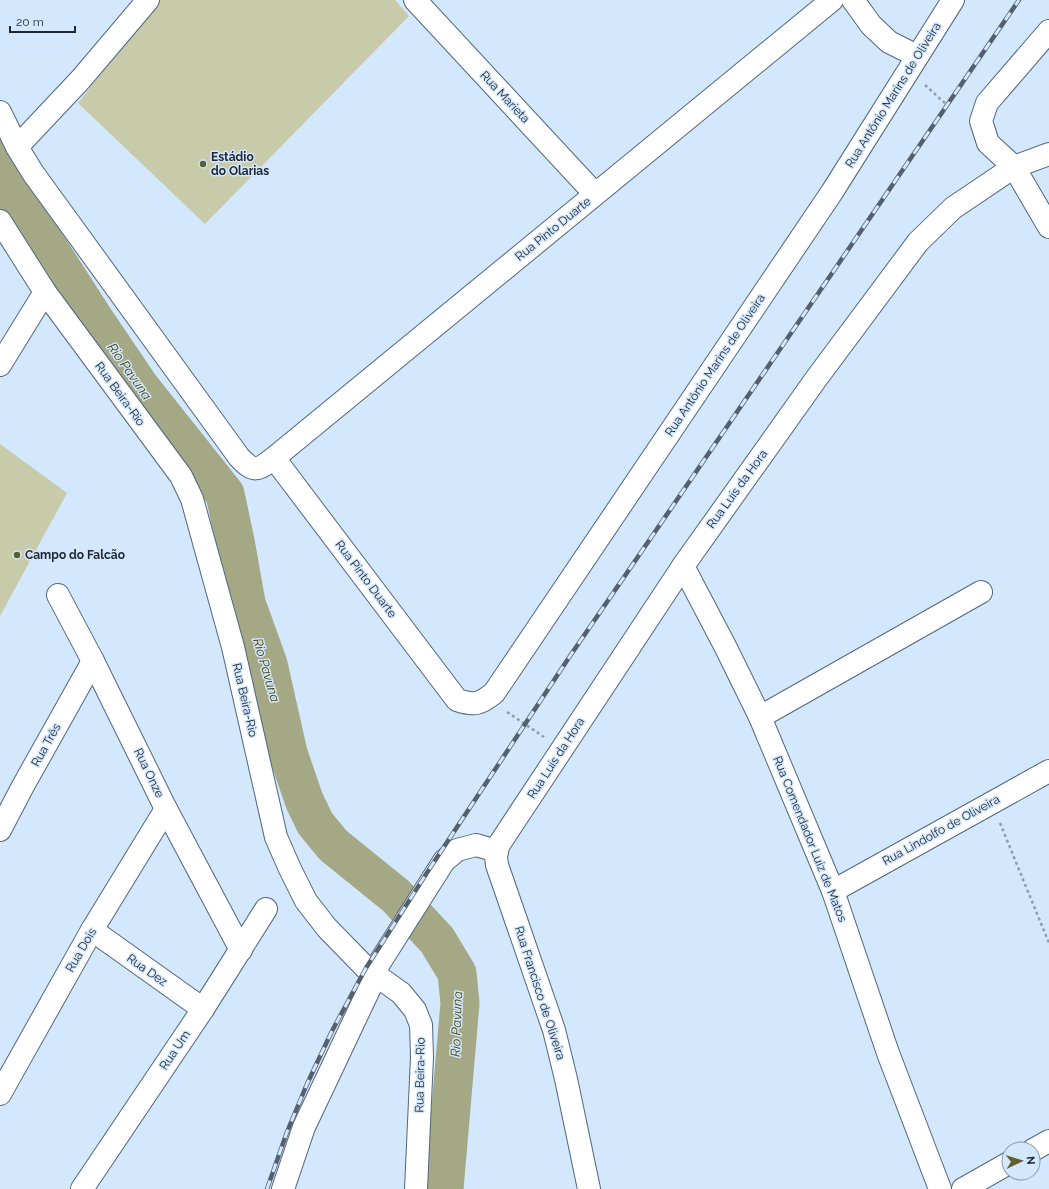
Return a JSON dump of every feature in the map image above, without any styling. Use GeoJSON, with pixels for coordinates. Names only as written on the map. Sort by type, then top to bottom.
{"type":"FeatureCollection","features":[{"type":"Feature","properties":{"kind":"street"},"geometry":{"type":"LineString","coordinates":[[17,147],[80,79],[148,0]]}},
{"type":"Feature","properties":{"kind":"street","name":"Rua Marieta"},"geometry":{"type":"LineString","coordinates":[[415,0],[595,194]]}},
{"type":"Feature","properties":{"kind":"street","name":"Rua Pinto Duarte"},"geometry":{"type":"LineString","coordinates":[[457,700],[265,464],[832,0]]}},
{"type":"Feature","properties":{"kind":"street"},"geometry":{"type":"LineString","coordinates":[[853,0],[871,25],[913,63]]}},
{"type":"Feature","properties":{"kind":"street","name":"Rua Antônio Marins de Oliveira"},"geometry":{"type":"LineString","coordinates":[[457,700],[477,704],[494,693],[832,192],[953,0]]}},
{"type":"Feature","properties":{"kind":"street"},"geometry":{"type":"LineString","coordinates":[[1049,30],[987,103],[981,121],[988,143],[1014,166],[1049,227]]}},
{"type":"Feature","properties":{"kind":"street"},"geometry":{"type":"LineString","coordinates":[[0,112],[17,147],[32,173],[239,457],[249,466],[265,464]]}},
{"type":"Feature","properties":{"kind":"street","name":"Rua Luís da Hora"},"geometry":{"type":"LineString","coordinates":[[498,849],[682,566],[816,379],[918,242],[953,208],[1014,166],[1049,154]]}},
{"type":"Feature","properties":{"kind":"street","name":"Rua Beira-Rio"},"geometry":{"type":"LineString","coordinates":[[0,221],[45,292],[176,470],[192,500],[233,647],[276,837],[306,901],[340,942],[366,968],[401,993],[415,1010],[421,1025],[422,1057],[416,1189]]}},
{"type":"Feature","properties":{"kind":"street"},"geometry":{"type":"LineString","coordinates":[[0,365],[45,292]]}},
{"type":"Feature","properties":{"kind":"street","name":"Rua Comendador Luiz de Matos"},"geometry":{"type":"LineString","coordinates":[[682,566],[725,646],[760,716],[833,891],[888,1053],[940,1189]]}},
{"type":"Feature","properties":{"kind":"street"},"geometry":{"type":"LineString","coordinates":[[760,716],[981,592]]}},
{"type":"Feature","properties":{"kind":"street","name":"Rua Onze"},"geometry":{"type":"LineString","coordinates":[[58,595],[93,661],[166,809],[241,950]]}},
{"type":"Feature","properties":{"kind":"street","name":"Rua Três"},"geometry":{"type":"LineString","coordinates":[[0,830],[93,661]]}},
{"type":"Feature","properties":{"kind":"street","name":"Rua Lindolfo de Oliveira"},"geometry":{"type":"LineString","coordinates":[[833,891],[1049,770]]}},
{"type":"Feature","properties":{"kind":"street","name":"Rua Dois"},"geometry":{"type":"LineString","coordinates":[[0,1094],[92,930],[166,809]]}},
{"type":"Feature","properties":{"kind":"street"},"geometry":{"type":"LineString","coordinates":[[283,1189],[304,1127],[375,974],[400,930],[444,861],[457,850],[476,845],[498,849]]}},
{"type":"Feature","properties":{"kind":"street","name":"Rua Francisco de Oliveira"},"geometry":{"type":"LineString","coordinates":[[498,849],[497,865],[554,1030],[589,1189]]}},
{"type":"Feature","properties":{"kind":"street","name":"Rua Um"},"geometry":{"type":"LineString","coordinates":[[82,1189],[203,1009],[266,909]]}},
{"type":"Feature","properties":{"kind":"street","name":"Rua Dez"},"geometry":{"type":"LineString","coordinates":[[92,930],[203,1009]]}},
{"type":"Feature","properties":{"kind":"street"},"geometry":{"type":"LineString","coordinates":[[963,1189],[1001,1168]]}},
{"type":"Feature","properties":{"kind":"path"},"geometry":{"type":"LineString","coordinates":[[913,63],[947,105]]}},
{"type":"Feature","properties":{"kind":"path"},"geometry":{"type":"LineString","coordinates":[[496,689],[505,695],[499,706],[562,749]]}},
{"type":"Feature","properties":{"kind":"path"},"geometry":{"type":"LineString","coordinates":[[992,802],[1049,943]]}},
{"type":"Feature","properties":{"kind":"green space","name":"Estádio do Olarias"},"geometry":{"type":"Polygon","coordinates":[[[159,0],[395,0],[409,16],[205,224],[78,103],[159,0]]]}},
{"type":"Feature","properties":{"kind":"green space","name":"Campo do Falcão"},"geometry":{"type":"Polygon","coordinates":[[[0,444],[67,493],[0,616],[0,444]]]}},
{"type":"Feature","properties":{"kind":"waterway","name":"Rio Pavuna"},"geometry":{"type":"LineString","coordinates":[[0,159],[8,185],[96,322],[140,387],[225,494],[246,603],[268,664],[288,753],[304,800],[315,823],[333,845],[396,896],[437,940],[457,973],[460,1003],[444,1189]]}},
{"type":"Feature","properties":{"kind":"railway"},"geometry":{"type":"LineString","coordinates":[[267,1189],[287,1132],[307,1084],[332,1031],[366,968],[570,656],[1019,0]]}},
{"type":"Feature","properties":{"kind":"place","name":"Estádio do Olarias"},"geometry":{"type":"Point","coordinates":[203,164]}},
{"type":"Feature","properties":{"kind":"place","name":"Campo do Falcão"},"geometry":{"type":"Point","coordinates":[17,555]}}]}
